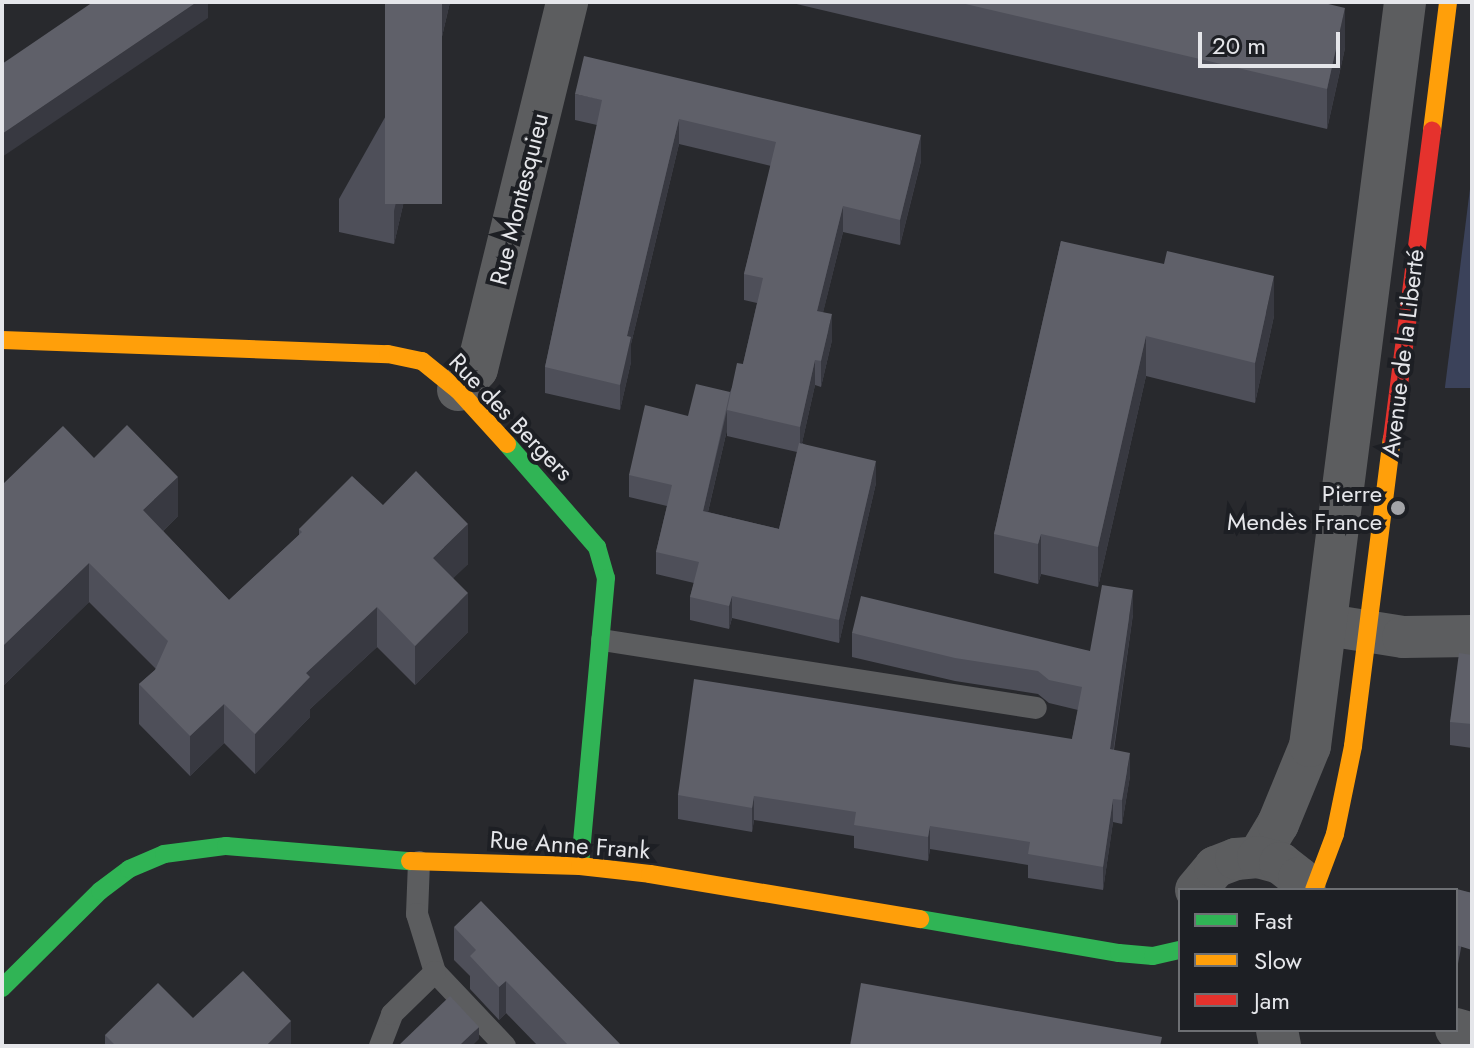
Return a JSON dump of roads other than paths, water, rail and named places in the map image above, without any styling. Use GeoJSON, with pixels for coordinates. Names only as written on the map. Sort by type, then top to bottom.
{"type":"FeatureCollection","features":[{"type":"Feature","properties":{"kind":"street","name":"Rue Montesquieu"},"geometry":{"type":"LineString","coordinates":[[458,390],[477,369],[567,2]]}},
{"type":"Feature","properties":{"kind":"street","name":"Avenue de la Liberté"},"geometry":{"type":"LineString","coordinates":[[1258,857],[1278,824],[1310,746],[1405,2]]}},
{"type":"Feature","properties":{"kind":"street","name":"Avenue de la Liberté"},"geometry":{"type":"LineString","coordinates":[[1315,888],[1335,834],[1344,790],[1367,632],[1440,3]]}},
{"type":"Feature","properties":{"kind":"street","name":"Rue des Bergers"},"geometry":{"type":"LineString","coordinates":[[2,340],[388,354],[422,361],[458,390],[576,519],[597,547],[606,578],[580,866]]}},
{"type":"Feature","properties":{"kind":"street"},"geometry":{"type":"LineString","coordinates":[[1326,625],[1403,637],[1472,636]]}},
{"type":"Feature","properties":{"kind":"street","name":"Rue Anne Frank"},"geometry":{"type":"LineString","coordinates":[[2,988],[100,891],[129,869],[164,854],[226,846],[419,862],[580,866],[650,874],[1119,953],[1153,956],[1178,950]]}},
{"type":"Feature","properties":{"kind":"street"},"geometry":{"type":"LineString","coordinates":[[1198,888],[1215,867],[1236,859],[1258,857],[1280,863],[1299,878],[1304,888]]}},
{"type":"Feature","properties":{"kind":"lane"},"geometry":{"type":"LineString","coordinates":[[602,640],[1036,708]]}},
{"type":"Feature","properties":{"kind":"lane"},"geometry":{"type":"LineString","coordinates":[[419,862],[417,914],[435,972],[505,1046]]}},
{"type":"Feature","properties":{"kind":"lane"},"geometry":{"type":"LineString","coordinates":[[380,1046],[392,1014],[435,972]]}},
{"type":"Feature","properties":{"kind":"place","name":"Pierre Mendès France"},"geometry":{"type":"Point","coordinates":[1398,508]}}]}
